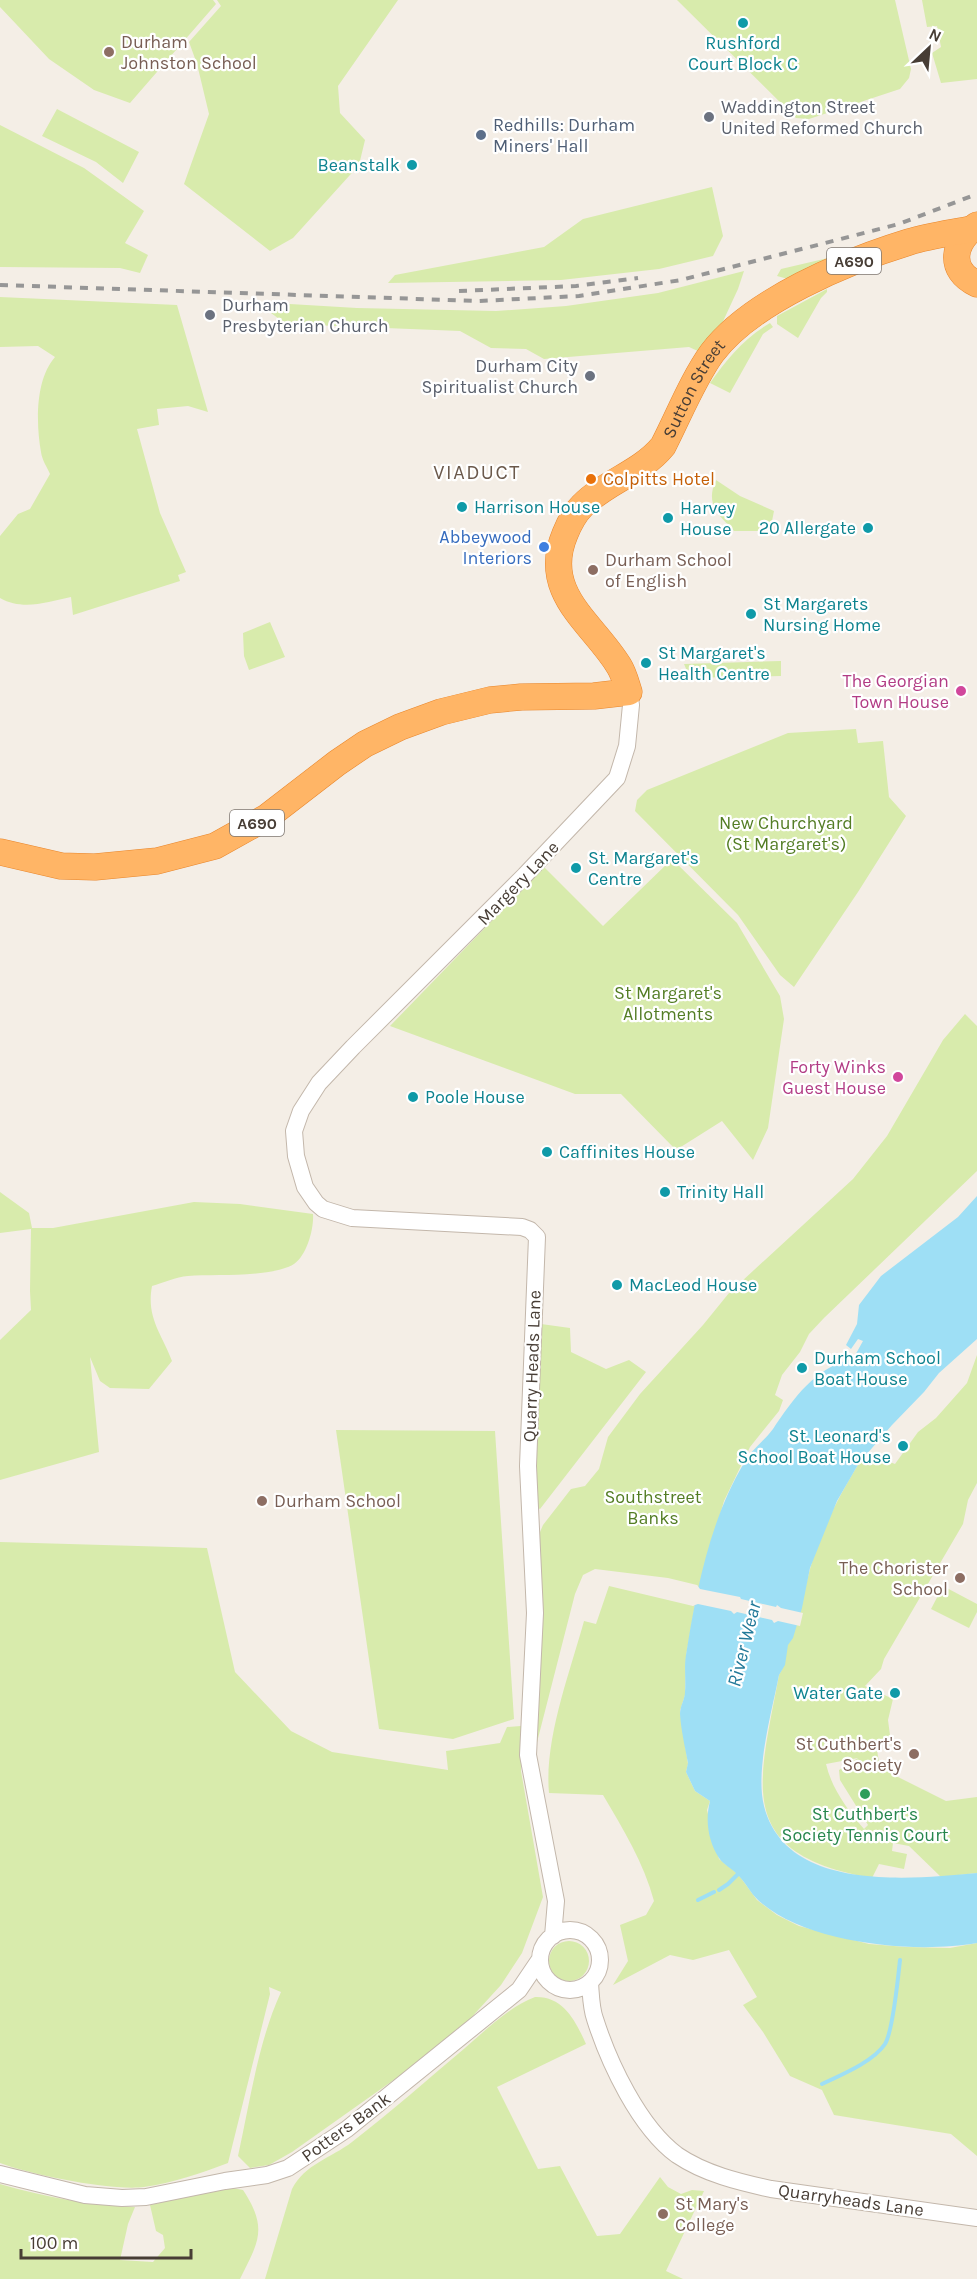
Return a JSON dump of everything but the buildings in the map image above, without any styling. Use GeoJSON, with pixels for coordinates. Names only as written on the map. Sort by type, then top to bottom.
{"type":"FeatureCollection","features":[{"type":"Feature","properties":{"kind":"highway","name":"A690"},"geometry":{"type":"LineString","coordinates":[[917,240],[974,227]]}},
{"type":"Feature","properties":{"kind":"highway","name":"A690"},"geometry":{"type":"LineString","coordinates":[[957,258],[960,243],[974,227]]}},
{"type":"Feature","properties":{"kind":"highway"},"geometry":{"type":"LineString","coordinates":[[917,240],[957,258],[963,275],[977,284]]}},
{"type":"Feature","properties":{"kind":"highway","name":"Sutton Street"},"geometry":{"type":"LineString","coordinates":[[629,692],[615,660],[565,595],[560,578],[559,560],[561,543],[574,516],[594,495],[646,463],[663,446],[705,364],[728,336],[794,289],[839,267],[917,240]]}},
{"type":"Feature","properties":{"kind":"highway","name":"A690"},"geometry":{"type":"LineString","coordinates":[[0,852],[72,866],[95,867],[157,861],[215,846],[267,817],[365,744],[441,712],[490,700],[521,697],[594,696],[629,692]]}},
{"type":"Feature","properties":{"kind":"street","name":"Margery Lane"},"geometry":{"type":"LineString","coordinates":[[353,1047],[495,906],[617,778],[627,746],[631,705],[629,692]]}},
{"type":"Feature","properties":{"kind":"street","name":"Quarry Heads Lane"},"geometry":{"type":"LineString","coordinates":[[353,1047],[319,1083],[302,1111],[294,1131],[296,1156],[305,1187],[315,1203],[335,1214],[352,1218],[522,1227],[530,1230],[537,1237],[528,1466],[535,1613],[528,1755],[556,1901],[553,1936]]}},
{"type":"Feature","properties":{"kind":"street","name":"Quarry Heads Lane"},"geometry":{"type":"LineString","coordinates":[[556,1901],[566,1917],[580,1932]]}},
{"type":"Feature","properties":{"kind":"street"},"geometry":{"type":"LineString","coordinates":[[571,1930],[592,1939],[600,1958],[598,1971],[590,1983],[584,1987],[569,1990],[555,1986],[544,1975],[540,1959],[546,1942],[553,1936],[571,1930]]}},
{"type":"Feature","properties":{"kind":"street","name":"Potters Bank"},"geometry":{"type":"LineString","coordinates":[[0,2174],[86,2195],[122,2198],[146,2197],[267,2175],[288,2168],[347,2129],[519,1990],[540,1959]]}},
{"type":"Feature","properties":{"kind":"street","name":"Potters Bank"},"geometry":{"type":"LineString","coordinates":[[519,1990],[549,1981]]}},
{"type":"Feature","properties":{"kind":"street"},"geometry":{"type":"LineString","coordinates":[[590,1983],[594,2017]]}},
{"type":"Feature","properties":{"kind":"street"},"geometry":{"type":"LineString","coordinates":[[569,1990],[594,2017]]}},
{"type":"Feature","properties":{"kind":"street","name":"Quarryheads Lane"},"geometry":{"type":"LineString","coordinates":[[594,2017],[625,2088],[644,2120],[662,2141],[690,2163],[738,2182],[771,2189],[977,2218]]}},
{"type":"Feature","properties":{"kind":"green space","name":"Durham Johnston School"},"geometry":{"type":"Polygon","coordinates":[[[0,0],[213,0],[216,4],[130,103],[94,90],[49,59],[0,7],[0,0]]]}},
{"type":"Feature","properties":{"kind":"green space"},"geometry":{"type":"Polygon","coordinates":[[[217,0],[398,0],[338,86],[340,113],[365,140],[359,165],[293,238],[270,251],[184,184],[209,114],[197,64],[189,42],[221,6],[217,0]]]}},
{"type":"Feature","properties":{"kind":"green space"},"geometry":{"type":"Polygon","coordinates":[[[677,0],[895,0],[911,69],[909,78],[900,89],[809,119],[796,118],[677,0]]]}},
{"type":"Feature","properties":{"kind":"green space"},"geometry":{"type":"Polygon","coordinates":[[[922,0],[977,0],[977,79],[941,83],[932,53],[941,47],[937,26],[927,27],[922,0]]]}},
{"type":"Feature","properties":{"kind":"green space"},"geometry":{"type":"Polygon","coordinates":[[[57,109],[139,152],[123,183],[96,162],[42,136],[57,109]]]}},
{"type":"Feature","properties":{"kind":"green space"},"geometry":{"type":"Polygon","coordinates":[[[0,125],[84,168],[144,211],[125,243],[148,255],[140,273],[120,268],[0,267],[0,125]]]}},
{"type":"Feature","properties":{"kind":"green space"},"geometry":{"type":"Polygon","coordinates":[[[712,187],[723,236],[713,256],[659,269],[561,280],[388,283],[395,275],[544,247],[583,219],[712,187]]]}},
{"type":"Feature","properties":{"kind":"green space"},"geometry":{"type":"Polygon","coordinates":[[[828,258],[830,260],[788,279],[777,276],[781,269],[828,258]]]}},
{"type":"Feature","properties":{"kind":"green space"},"geometry":{"type":"Polygon","coordinates":[[[744,271],[719,330],[700,352],[689,347],[544,359],[526,349],[491,348],[460,331],[286,324],[256,302],[357,308],[496,311],[566,306],[658,293],[744,271]]]}},
{"type":"Feature","properties":{"kind":"green space"},"geometry":{"type":"Polygon","coordinates":[[[827,289],[798,338],[777,324],[777,316],[827,289]]]}},
{"type":"Feature","properties":{"kind":"green space"},"geometry":{"type":"Polygon","coordinates":[[[0,297],[177,305],[208,412],[188,406],[157,409],[159,425],[137,429],[160,513],[186,572],[178,575],[180,581],[73,615],[71,597],[26,605],[0,598],[0,536],[18,514],[30,509],[50,474],[43,461],[38,416],[40,390],[48,367],[55,357],[38,346],[0,347],[0,297]]]}},
{"type":"Feature","properties":{"kind":"green space"},"geometry":{"type":"Polygon","coordinates":[[[770,323],[773,327],[763,334],[730,393],[710,383],[752,335],[770,323]]]}},
{"type":"Feature","properties":{"kind":"green space"},"geometry":{"type":"Polygon","coordinates":[[[716,480],[740,496],[774,511],[770,531],[734,531],[715,508],[712,496],[716,480]]]}},
{"type":"Feature","properties":{"kind":"green space"},"geometry":{"type":"Polygon","coordinates":[[[270,622],[285,657],[249,670],[244,656],[243,633],[270,622]]]}},
{"type":"Feature","properties":{"kind":"green space"},"geometry":{"type":"Polygon","coordinates":[[[781,661],[781,676],[690,678],[684,664],[781,661]]]}},
{"type":"Feature","properties":{"kind":"green space","name":"New Churchyard (St Margaret's)"},"geometry":{"type":"Polygon","coordinates":[[[856,729],[858,743],[883,741],[889,797],[906,816],[794,987],[780,975],[738,915],[635,811],[637,800],[647,790],[788,733],[856,729]]]}},
{"type":"Feature","properties":{"kind":"green space","name":"St Margaret's Allotments"},"geometry":{"type":"Polygon","coordinates":[[[672,859],[737,923],[780,996],[784,1019],[768,1128],[753,1160],[722,1121],[676,1150],[621,1094],[575,1094],[390,1026],[544,867],[603,926],[672,859]]]}},
{"type":"Feature","properties":{"kind":"green space","name":"Southstreet Banks"},"geometry":{"type":"Polygon","coordinates":[[[965,1014],[977,1026],[977,1171],[809,1334],[800,1352],[782,1375],[775,1395],[783,1400],[779,1411],[750,1447],[724,1501],[699,1588],[697,1585],[668,1578],[595,1569],[583,1575],[575,1594],[534,1754],[537,1539],[543,1525],[571,1489],[585,1486],[599,1469],[608,1437],[640,1394],[729,1293],[853,1179],[887,1136],[943,1040],[965,1014]]]}},
{"type":"Feature","properties":{"kind":"green space"},"geometry":{"type":"Polygon","coordinates":[[[0,1192],[29,1213],[32,1228],[53,1228],[194,1202],[240,1204],[313,1214],[313,1220],[309,1241],[303,1254],[294,1264],[272,1272],[183,1277],[152,1286],[153,1317],[172,1361],[149,1389],[110,1388],[100,1381],[90,1357],[99,1452],[0,1480],[0,1340],[31,1310],[31,1229],[0,1233],[0,1192]]]}},
{"type":"Feature","properties":{"kind":"green space"},"geometry":{"type":"Polygon","coordinates":[[[541,1324],[570,1328],[571,1352],[606,1369],[629,1360],[646,1372],[540,1509],[536,1507],[534,1407],[541,1324]]]}},
{"type":"Feature","properties":{"kind":"green space"},"geometry":{"type":"Polygon","coordinates":[[[977,1355],[977,1483],[968,1500],[963,1524],[884,1659],[881,1669],[865,1686],[893,1699],[888,1720],[891,1743],[872,1744],[877,1750],[879,1762],[888,1772],[946,1801],[977,1797],[977,1873],[941,1877],[909,1846],[893,1843],[892,1851],[907,1854],[904,1869],[879,1864],[872,1878],[827,1867],[796,1851],[776,1832],[766,1808],[763,1781],[765,1749],[779,1675],[819,1541],[837,1501],[859,1463],[885,1460],[895,1464],[918,1432],[936,1418],[967,1383],[977,1355]],[[858,1758],[826,1764],[841,1798],[864,1829],[868,1825],[840,1780],[839,1770],[858,1758]]]}},
{"type":"Feature","properties":{"kind":"green space"},"geometry":{"type":"Polygon","coordinates":[[[336,1430],[495,1431],[514,1719],[453,1739],[379,1729],[336,1430]]]}},
{"type":"Feature","properties":{"kind":"green space"},"geometry":{"type":"Polygon","coordinates":[[[0,1542],[207,1548],[235,1672],[291,1731],[332,1752],[448,1770],[446,1751],[500,1743],[507,1727],[521,1726],[521,1771],[543,1897],[522,1953],[501,1985],[469,2020],[436,2050],[292,2152],[269,2165],[250,2168],[238,2156],[260,2052],[281,1992],[269,1987],[270,1994],[228,2163],[166,2183],[130,2188],[72,2181],[0,2163],[0,1542]]]}},
{"type":"Feature","properties":{"kind":"green space"},"geometry":{"type":"Polygon","coordinates":[[[609,1586],[695,1605],[686,1656],[685,1695],[680,1711],[688,1764],[686,1772],[695,1791],[710,1801],[707,1810],[719,1859],[738,1874],[757,1900],[777,1915],[799,1926],[869,1944],[950,1948],[977,1943],[977,2156],[951,2134],[834,2115],[822,2090],[790,2076],[743,2005],[757,1997],[729,1950],[693,1960],[670,1955],[613,1985],[628,1961],[620,1925],[646,1915],[654,1901],[650,1887],[632,1846],[603,1795],[549,1793],[548,1772],[559,1706],[584,1621],[596,1624],[609,1586]]]}},
{"type":"Feature","properties":{"kind":"green space"},"geometry":{"type":"Polygon","coordinates":[[[943,1586],[977,1604],[977,1612],[969,1628],[931,1609],[943,1586]]]}},
{"type":"Feature","properties":{"kind":"green space"},"geometry":{"type":"Polygon","coordinates":[[[569,1941],[577,1942],[583,1947],[588,1953],[588,1969],[583,1975],[577,1980],[569,1981],[561,1980],[555,1975],[550,1969],[549,1961],[550,1953],[555,1947],[561,1942],[569,1941]]]}},
{"type":"Feature","properties":{"kind":"green space"},"geometry":{"type":"Polygon","coordinates":[[[535,1997],[554,2001],[568,2012],[586,2044],[497,2087],[538,2169],[560,2166],[597,2236],[620,2234],[660,2177],[668,2187],[681,2194],[692,2190],[704,2191],[666,2271],[683,2279],[265,2279],[292,2189],[297,2180],[311,2167],[344,2148],[367,2131],[498,2019],[535,1997]]]}},
{"type":"Feature","properties":{"kind":"green space"},"geometry":{"type":"Polygon","coordinates":[[[0,2184],[67,2200],[135,2207],[128,2224],[120,2260],[153,2262],[165,2248],[163,2235],[156,2231],[150,2205],[228,2187],[243,2190],[256,2215],[258,2234],[256,2244],[240,2279],[0,2279],[0,2184]]]}},
{"type":"Feature","properties":{"kind":"water","name":"River Wear"},"geometry":{"type":"Polygon","coordinates":[[[977,1196],[977,1339],[939,1373],[859,1463],[837,1501],[810,1568],[802,1608],[793,1638],[788,1645],[785,1665],[779,1675],[763,1759],[764,1806],[777,1834],[797,1854],[824,1867],[854,1874],[919,1877],[977,1873],[977,1943],[924,1947],[893,1946],[833,1936],[780,1916],[759,1901],[739,1876],[719,1858],[708,1830],[710,1801],[695,1791],[686,1772],[688,1763],[680,1714],[685,1695],[686,1655],[694,1606],[713,1532],[732,1485],[744,1463],[807,1385],[828,1369],[853,1359],[863,1341],[858,1339],[851,1349],[846,1345],[857,1324],[859,1305],[881,1276],[958,1217],[977,1196]]]}},
{"type":"Feature","properties":{"kind":"pier"},"geometry":{"type":"Polygon","coordinates":[[[697,1585],[700,1589],[776,1607],[777,1605],[803,1613],[800,1626],[778,1621],[774,1623],[772,1620],[737,1612],[734,1614],[731,1611],[698,1604],[692,1606],[697,1585]]]}},
{"type":"Feature","properties":{"kind":"waterway"},"geometry":{"type":"LineString","coordinates":[[719,1890],[741,1871]]}},
{"type":"Feature","properties":{"kind":"waterway"},"geometry":{"type":"LineString","coordinates":[[698,1900],[714,1892]]}},
{"type":"Feature","properties":{"kind":"waterway"},"geometry":{"type":"LineString","coordinates":[[822,2084],[873,2057],[885,2044],[893,2016],[900,1960]]}},
{"type":"Feature","properties":{"kind":"railway"},"geometry":{"type":"LineString","coordinates":[[0,285],[479,301],[579,296],[681,280],[899,224],[977,194]]}},
{"type":"Feature","properties":{"kind":"railway"},"geometry":{"type":"LineString","coordinates":[[459,291],[576,286],[638,278]]}},
{"type":"Feature","properties":{"kind":"place","name":"Rushford Court Block C"},"geometry":{"type":"Point","coordinates":[743,23]}},
{"type":"Feature","properties":{"kind":"place","name":"Durham Johnston School"},"geometry":{"type":"Point","coordinates":[109,52]}},
{"type":"Feature","properties":{"kind":"place","name":"Waddington Street United Reformed Church"},"geometry":{"type":"Point","coordinates":[709,117]}},
{"type":"Feature","properties":{"kind":"place","name":"Redhills: Durham Miners' Hall"},"geometry":{"type":"Point","coordinates":[481,135]}},
{"type":"Feature","properties":{"kind":"place","name":"Beanstalk"},"geometry":{"type":"Point","coordinates":[412,165]}},
{"type":"Feature","properties":{"kind":"place","name":"Durham Presbyterian Church"},"geometry":{"type":"Point","coordinates":[210,315]}},
{"type":"Feature","properties":{"kind":"place","name":"Durham City Spiritualist Church"},"geometry":{"type":"Point","coordinates":[590,376]}},
{"type":"Feature","properties":{"kind":"place","name":"Colpitts Hotel"},"geometry":{"type":"Point","coordinates":[591,479]}},
{"type":"Feature","properties":{"kind":"place","name":"Harrison House"},"geometry":{"type":"Point","coordinates":[462,507]}},
{"type":"Feature","properties":{"kind":"place","name":"Harvey House"},"geometry":{"type":"Point","coordinates":[668,518]}},
{"type":"Feature","properties":{"kind":"place","name":"20 Allergate"},"geometry":{"type":"Point","coordinates":[868,528]}},
{"type":"Feature","properties":{"kind":"place","name":"Abbeywood Interiors"},"geometry":{"type":"Point","coordinates":[544,547]}},
{"type":"Feature","properties":{"kind":"place","name":"Durham School of English"},"geometry":{"type":"Point","coordinates":[593,570]}},
{"type":"Feature","properties":{"kind":"place","name":"St Margarets Nursing Home"},"geometry":{"type":"Point","coordinates":[751,614]}},
{"type":"Feature","properties":{"kind":"place","name":"St Margaret's Health Centre"},"geometry":{"type":"Point","coordinates":[646,663]}},
{"type":"Feature","properties":{"kind":"place","name":"The Georgian Town House"},"geometry":{"type":"Point","coordinates":[961,691]}},
{"type":"Feature","properties":{"kind":"place","name":"St. Margaret's Centre"},"geometry":{"type":"Point","coordinates":[576,868]}},
{"type":"Feature","properties":{"kind":"place","name":"Forty Winks Guest House"},"geometry":{"type":"Point","coordinates":[898,1077]}},
{"type":"Feature","properties":{"kind":"place","name":"Poole House"},"geometry":{"type":"Point","coordinates":[413,1097]}},
{"type":"Feature","properties":{"kind":"place","name":"Caffinites House"},"geometry":{"type":"Point","coordinates":[547,1152]}},
{"type":"Feature","properties":{"kind":"place","name":"Trinity Hall"},"geometry":{"type":"Point","coordinates":[665,1192]}},
{"type":"Feature","properties":{"kind":"place","name":"MacLeod House"},"geometry":{"type":"Point","coordinates":[617,1285]}},
{"type":"Feature","properties":{"kind":"place","name":"Durham School Boat House"},"geometry":{"type":"Point","coordinates":[802,1368]}},
{"type":"Feature","properties":{"kind":"place","name":"St. Leonard's School Boat House"},"geometry":{"type":"Point","coordinates":[903,1446]}},
{"type":"Feature","properties":{"kind":"place","name":"Durham School"},"geometry":{"type":"Point","coordinates":[262,1501]}},
{"type":"Feature","properties":{"kind":"place","name":"The Chorister School"},"geometry":{"type":"Point","coordinates":[960,1578]}},
{"type":"Feature","properties":{"kind":"place","name":"Water Gate"},"geometry":{"type":"Point","coordinates":[895,1693]}},
{"type":"Feature","properties":{"kind":"place","name":"St Cuthbert's Society"},"geometry":{"type":"Point","coordinates":[914,1754]}},
{"type":"Feature","properties":{"kind":"place","name":"St Cuthbert's Society Tennis Court"},"geometry":{"type":"Point","coordinates":[865,1794]}},
{"type":"Feature","properties":{"kind":"place","name":"St Mary's College"},"geometry":{"type":"Point","coordinates":[663,2214]}},
{"type":"Feature","properties":{"kind":"district","name":"VIADUCT"},"geometry":{"type":"Point","coordinates":[477,472]}}]}
